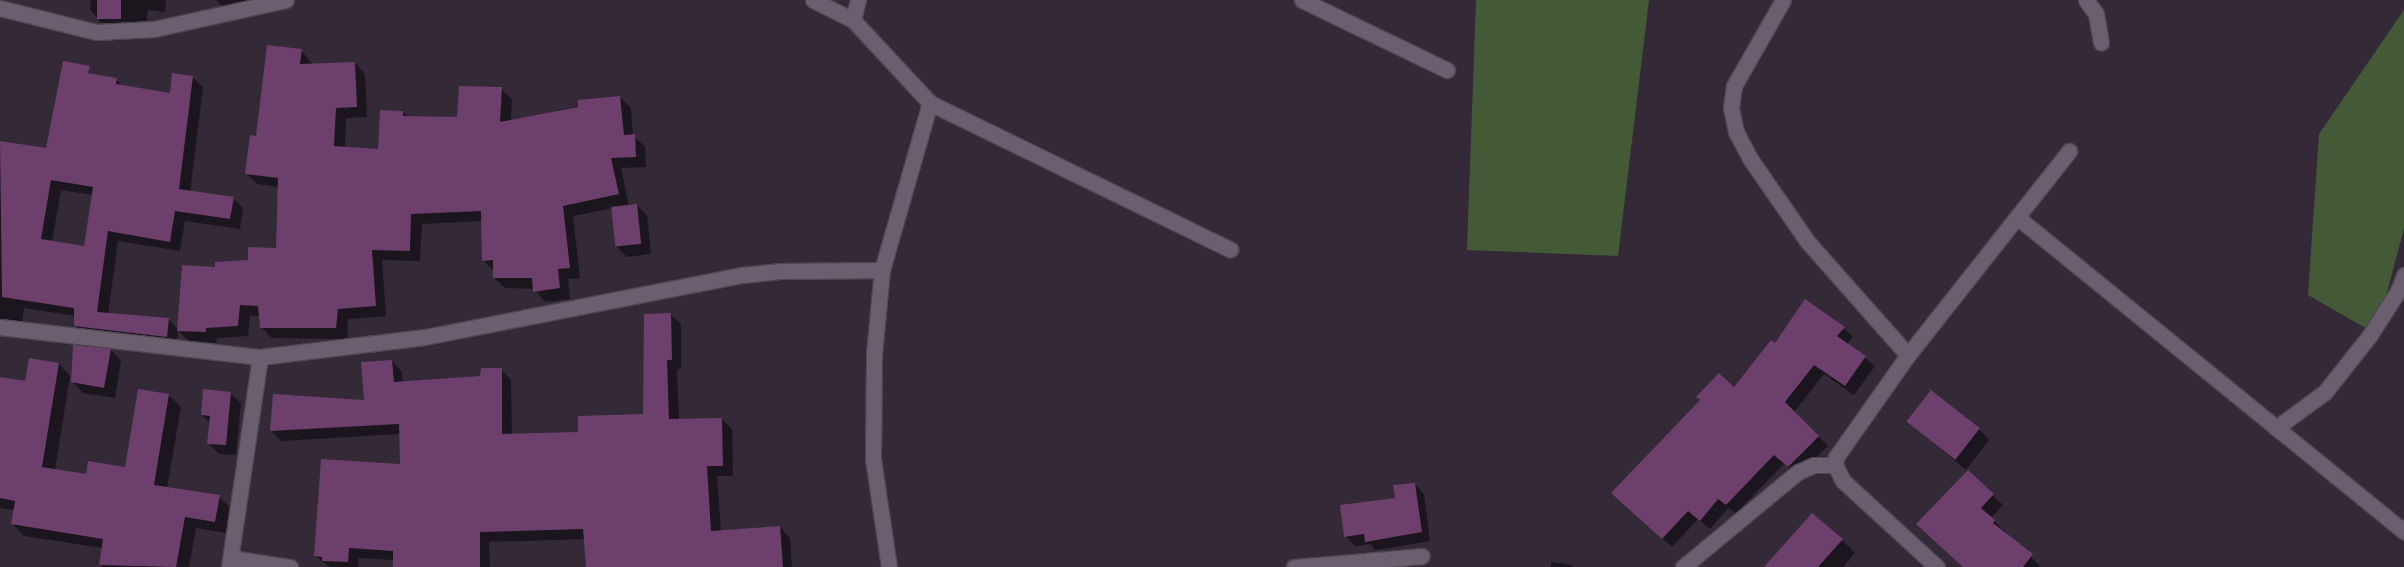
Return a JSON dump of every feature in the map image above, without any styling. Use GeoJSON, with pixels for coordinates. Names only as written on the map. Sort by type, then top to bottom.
{"type":"FeatureCollection","features":[{"type":"Feature","properties":{"kind":"street"},"geometry":{"type":"LineString","coordinates":[[0,8],[96,32],[154,29],[286,0]]}},
{"type":"Feature","properties":{"kind":"street"},"geometry":{"type":"LineString","coordinates":[[813,0],[853,20],[930,103],[1230,249]]}},
{"type":"Feature","properties":{"kind":"street"},"geometry":{"type":"LineString","coordinates":[[853,20],[858,0]]}},
{"type":"Feature","properties":{"kind":"street"},"geometry":{"type":"LineString","coordinates":[[1302,0],[1447,70]]}},
{"type":"Feature","properties":{"kind":"street"},"geometry":{"type":"LineString","coordinates":[[1783,0],[1734,86],[1731,108],[1736,132],[1751,160],[1807,241],[1908,355]]}},
{"type":"Feature","properties":{"kind":"street"},"geometry":{"type":"LineString","coordinates":[[2086,0],[2096,14],[2101,43]]}},
{"type":"Feature","properties":{"kind":"street"},"geometry":{"type":"LineString","coordinates":[[889,567],[873,458],[874,354],[882,270],[930,103]]}},
{"type":"Feature","properties":{"kind":"street"},"geometry":{"type":"LineString","coordinates":[[1937,567],[1843,481],[1835,465],[1836,457],[1908,355],[2068,151]]}},
{"type":"Feature","properties":{"kind":"street"},"geometry":{"type":"LineString","coordinates":[[2017,218],[2404,532]]}},
{"type":"Feature","properties":{"kind":"street"},"geometry":{"type":"LineString","coordinates":[[0,327],[260,357],[425,337],[742,275],[781,270],[882,270]]}},
{"type":"Feature","properties":{"kind":"street"},"geometry":{"type":"LineString","coordinates":[[2276,428],[2325,392],[2370,335],[2398,291],[2404,275]]}},
{"type":"Feature","properties":{"kind":"street"},"geometry":{"type":"LineString","coordinates":[[260,357],[230,562],[290,567]]}},
{"type":"Feature","properties":{"kind":"street"},"geometry":{"type":"LineString","coordinates":[[1683,567],[1798,472],[1814,465],[1835,465]]}},
{"type":"Feature","properties":{"kind":"street"},"geometry":{"type":"LineString","coordinates":[[1294,567],[1422,556]]}},
{"type":"Feature","properties":{"kind":"green space"},"geometry":{"type":"Polygon","coordinates":[[[1476,0],[1649,0],[1618,256],[1467,250],[1476,0]]]}},
{"type":"Feature","properties":{"kind":"green space"},"geometry":{"type":"Polygon","coordinates":[[[2404,10],[2404,228],[2376,334],[2308,295],[2319,134],[2404,10]]]}},
{"type":"Feature","properties":{"kind":"building"},"geometry":{"type":"Polygon","coordinates":[[[97,0],[121,0],[121,19],[97,19],[97,0]]]}},
{"type":"Feature","properties":{"kind":"building"},"geometry":{"type":"Polygon","coordinates":[[[267,45],[302,49],[300,64],[355,62],[357,107],[336,108],[334,146],[378,149],[380,110],[403,111],[403,116],[457,117],[459,86],[502,87],[500,122],[578,107],[578,100],[620,96],[624,135],[635,134],[636,157],[611,158],[619,194],[563,206],[570,268],[558,269],[560,288],[533,292],[532,278],[493,278],[493,260],[482,261],[481,211],[411,214],[410,251],[372,250],[376,306],[338,309],[336,328],[260,328],[258,306],[240,305],[238,326],[206,328],[206,332],[177,331],[182,265],[215,267],[215,262],[248,260],[248,247],[276,248],[278,178],[245,174],[250,135],[256,136],[267,45]]]}},
{"type":"Feature","properties":{"kind":"building"},"geometry":{"type":"Polygon","coordinates":[[[63,61],[90,66],[88,73],[117,78],[116,84],[170,93],[172,73],[193,76],[179,189],[234,197],[230,219],[175,211],[170,242],[108,231],[97,312],[169,318],[167,337],[74,326],[74,308],[2,297],[0,141],[46,148],[63,61]],[[51,180],[41,239],[84,246],[93,187],[51,180]]]}},
{"type":"Feature","properties":{"kind":"building"},"geometry":{"type":"Polygon","coordinates":[[[637,204],[641,244],[615,246],[611,207],[637,204]]]}},
{"type":"Feature","properties":{"kind":"building"},"geometry":{"type":"Polygon","coordinates":[[[1805,299],[1845,327],[1837,336],[1866,356],[1845,386],[1814,365],[1785,402],[1819,436],[1788,467],[1774,455],[1726,505],[1718,499],[1700,521],[1688,511],[1662,539],[1611,493],[1700,400],[1696,397],[1719,373],[1734,387],[1771,340],[1775,343],[1805,299]]]}},
{"type":"Feature","properties":{"kind":"building"},"geometry":{"type":"Polygon","coordinates":[[[671,313],[672,360],[667,360],[669,419],[722,418],[723,466],[707,466],[711,531],[780,526],[783,567],[586,567],[583,529],[480,532],[480,567],[393,567],[393,551],[349,548],[348,562],[322,561],[322,557],[314,556],[321,459],[400,464],[399,424],[270,431],[273,394],[364,400],[361,362],[392,360],[394,382],[480,376],[481,368],[502,368],[502,434],[578,432],[578,416],[643,414],[644,314],[671,313]]]}},
{"type":"Feature","properties":{"kind":"building"},"geometry":{"type":"Polygon","coordinates":[[[73,345],[111,349],[104,388],[71,382],[73,345]]]}},
{"type":"Feature","properties":{"kind":"building"},"geometry":{"type":"Polygon","coordinates":[[[29,358],[59,363],[42,467],[86,474],[88,461],[125,467],[138,389],[169,394],[154,485],[220,495],[215,522],[185,517],[176,567],[99,565],[103,539],[11,524],[15,501],[0,498],[0,377],[25,381],[29,358]]]}},
{"type":"Feature","properties":{"kind":"building"},"geometry":{"type":"Polygon","coordinates":[[[203,389],[231,392],[226,445],[207,444],[210,416],[201,415],[203,389]]]}},
{"type":"Feature","properties":{"kind":"building"},"geometry":{"type":"Polygon","coordinates":[[[1931,390],[1980,428],[1955,460],[1906,422],[1931,390]]]}},
{"type":"Feature","properties":{"kind":"building"},"geometry":{"type":"Polygon","coordinates":[[[1968,470],[1994,494],[1981,508],[1995,520],[1993,523],[2033,554],[2023,567],[1963,567],[1916,524],[1968,470]]]}},
{"type":"Feature","properties":{"kind":"building"},"geometry":{"type":"Polygon","coordinates":[[[1415,483],[1422,532],[1365,542],[1364,534],[1344,537],[1340,505],[1395,498],[1393,485],[1415,483]]]}},
{"type":"Feature","properties":{"kind":"building"},"geometry":{"type":"Polygon","coordinates":[[[1812,513],[1843,539],[1818,567],[1764,567],[1812,513]]]}}]}
